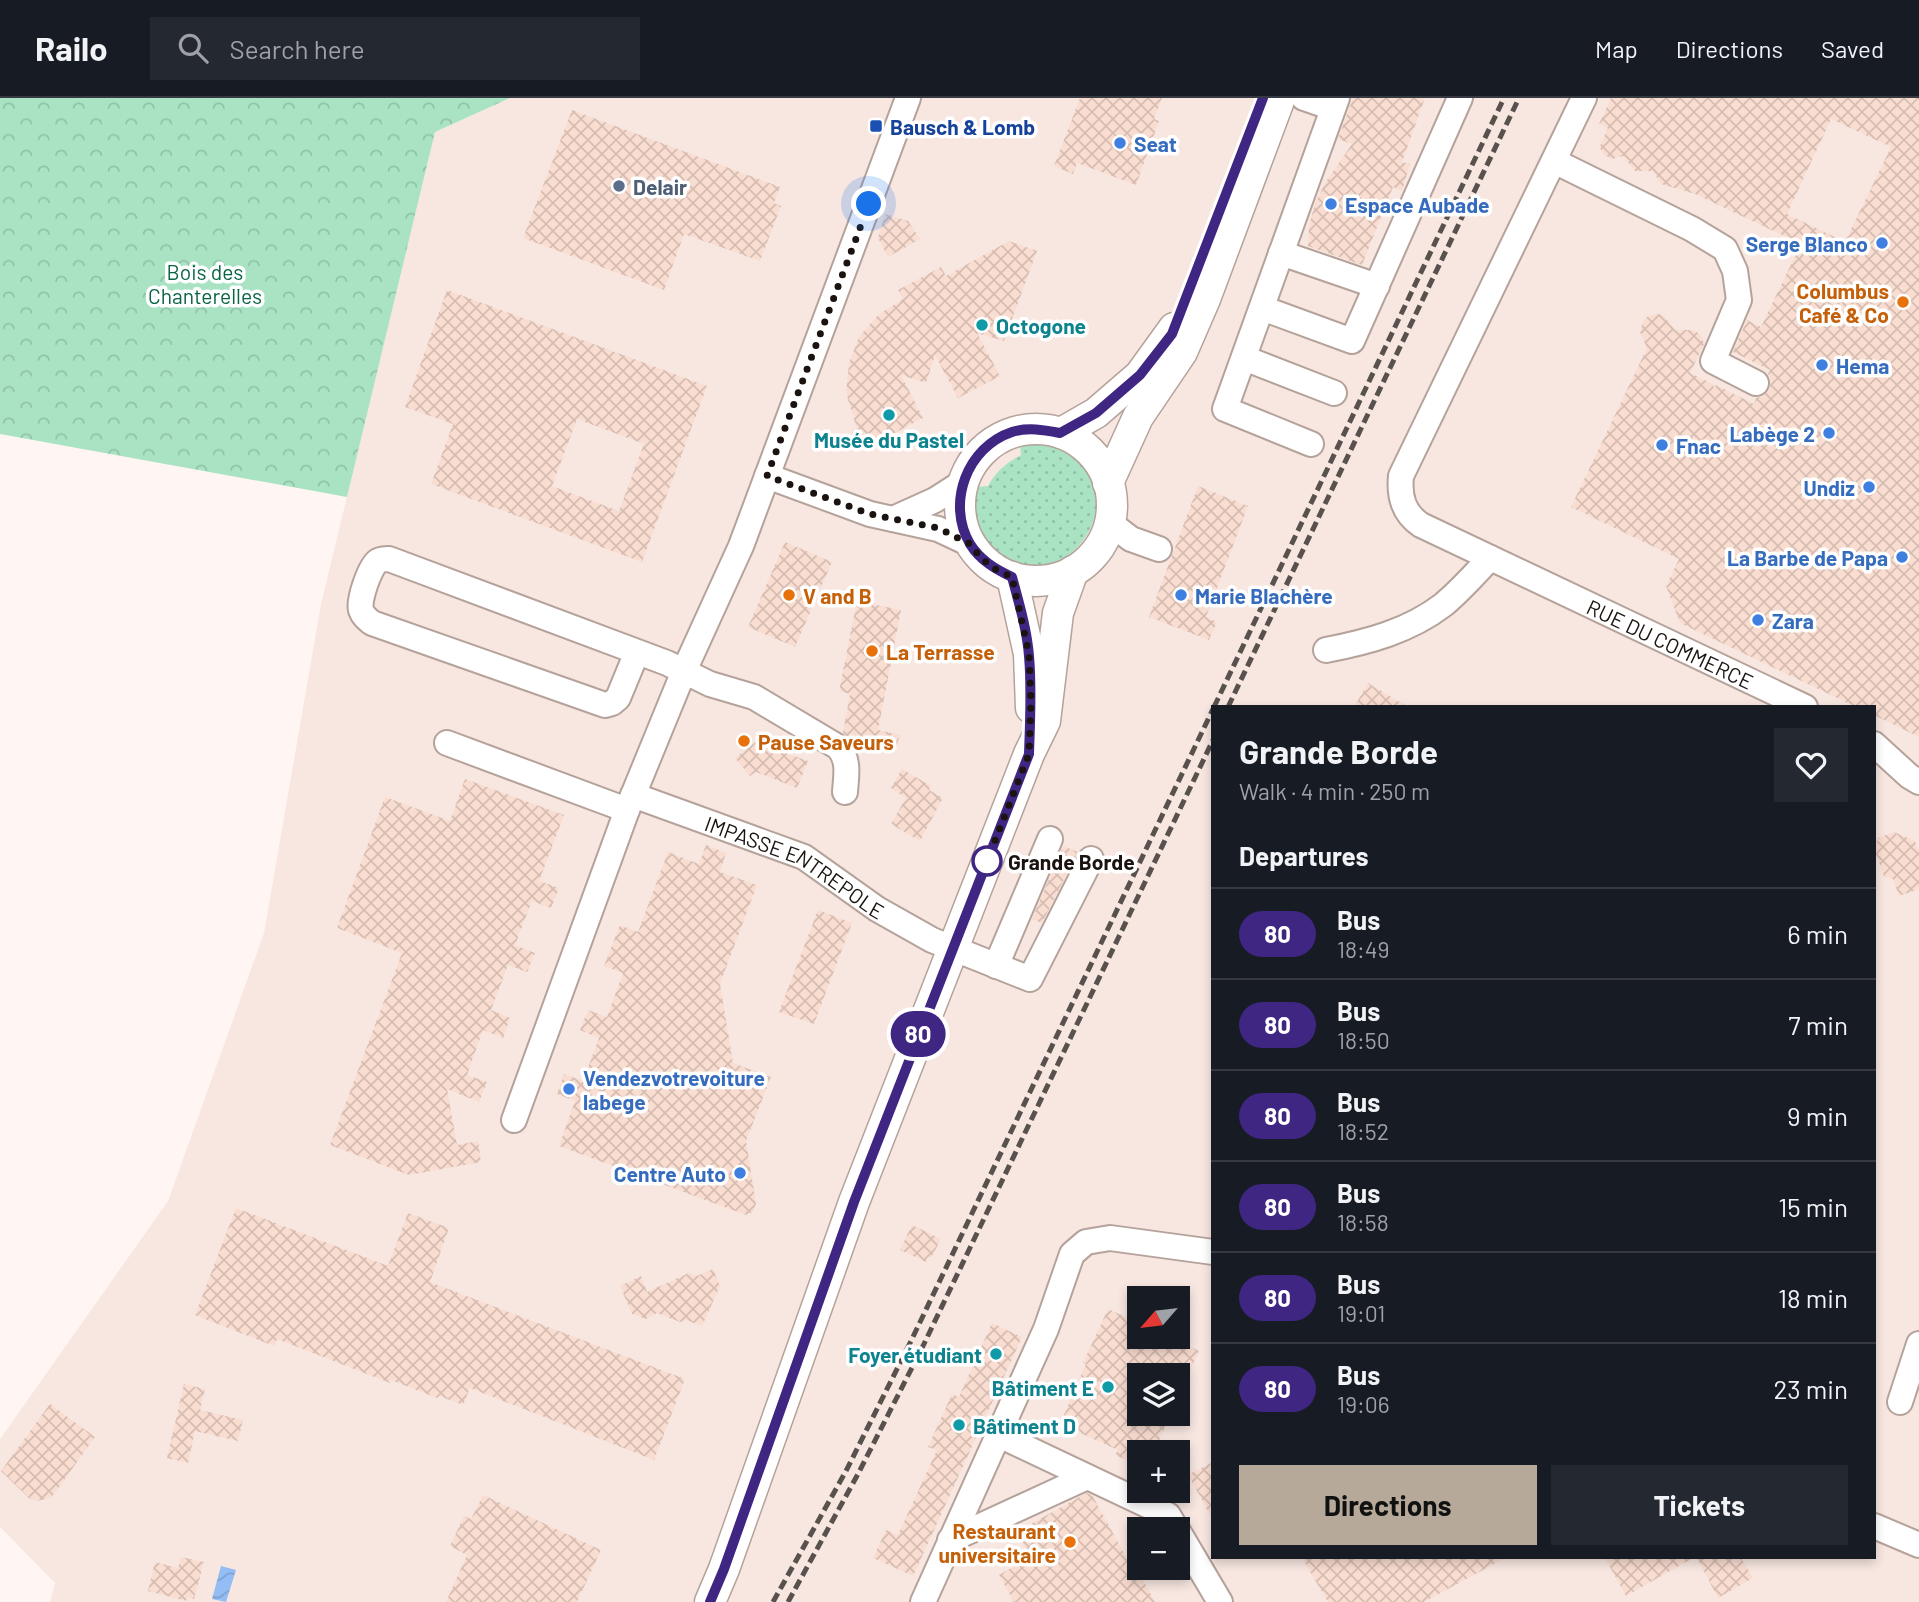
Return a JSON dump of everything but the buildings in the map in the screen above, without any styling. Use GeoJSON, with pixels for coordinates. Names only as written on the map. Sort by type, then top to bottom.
{"type":"FeatureCollection","features":[{"type":"Feature","properties":{"kind":"main road"},"geometry":{"type":"LineString","coordinates":[[1060,433],[1096,413],[1140,375],[1172,334],[1263,98]]}},
{"type":"Feature","properties":{"kind":"main road"},"geometry":{"type":"LineString","coordinates":[[1108,482],[1138,417],[1182,352],[1205,299],[1280,98]]}},
{"type":"Feature","properties":{"kind":"main road"},"geometry":{"type":"LineString","coordinates":[[1037,428],[1060,433],[1082,444],[1098,461],[1108,482],[1112,502],[1110,523],[1102,542],[1090,559],[1073,571],[1054,579],[1032,581],[1012,577],[981,558],[970,544],[962,524],[960,503],[963,482],[974,460],[991,443],[1013,432],[1037,428]]}},
{"type":"Feature","properties":{"kind":"main road"},"geometry":{"type":"LineString","coordinates":[[710,1602],[854,1202],[1029,754],[1045,721],[1058,613],[1073,571]]}},
{"type":"Feature","properties":{"kind":"main road"},"geometry":{"type":"LineString","coordinates":[[1012,577],[1029,654],[1029,754]]}},
{"type":"Feature","properties":{"kind":"street"},"geometry":{"type":"LineString","coordinates":[[514,1120],[630,803],[684,671],[741,546],[908,98]]}},
{"type":"Feature","properties":{"kind":"street"},"geometry":{"type":"LineString","coordinates":[[1304,98],[1335,103],[1225,410],[1311,444]]}},
{"type":"Feature","properties":{"kind":"street"},"geometry":{"type":"LineString","coordinates":[[1262,308],[1352,341],[1460,98]]}},
{"type":"Feature","properties":{"kind":"street","name":"RUE DU COMMERCE"},"geometry":{"type":"LineString","coordinates":[[1584,98],[1401,475],[1400,494],[1405,508],[1415,521],[1794,705]]}},
{"type":"Feature","properties":{"kind":"street"},"geometry":{"type":"LineString","coordinates":[[1554,160],[1692,229],[1725,249],[1735,271],[1739,300],[1713,361],[1756,383]]}},
{"type":"Feature","properties":{"kind":"street"},"geometry":{"type":"LineString","coordinates":[[1281,253],[1377,286]]}},
{"type":"Feature","properties":{"kind":"street"},"geometry":{"type":"LineString","coordinates":[[1244,358],[1334,393]]}},
{"type":"Feature","properties":{"kind":"street"},"geometry":{"type":"LineString","coordinates":[[767,476],[870,514],[938,528],[970,544]]}},
{"type":"Feature","properties":{"kind":"street"},"geometry":{"type":"LineString","coordinates":[[893,519],[935,500],[963,482]]}},
{"type":"Feature","properties":{"kind":"street"},"geometry":{"type":"LineString","coordinates":[[1110,523],[1132,539],[1159,549]]}},
{"type":"Feature","properties":{"kind":"street"},"geometry":{"type":"LineString","coordinates":[[1326,650],[1424,627],[1490,558]]}},
{"type":"Feature","properties":{"kind":"street"},"geometry":{"type":"LineString","coordinates":[[637,652],[618,698],[605,705],[372,623],[359,608],[360,597],[374,564],[381,559],[389,559],[637,652],[710,684],[754,697],[838,747],[846,761],[845,792]]}},
{"type":"Feature","properties":{"kind":"street","name":"IMPASSE ENTREPOLE"},"geometry":{"type":"LineString","coordinates":[[447,743],[804,857],[877,909],[952,950],[1030,979],[1090,859]]}},
{"type":"Feature","properties":{"kind":"street"},"geometry":{"type":"LineString","coordinates":[[1876,744],[1919,762]]}},
{"type":"Feature","properties":{"kind":"street"},"geometry":{"type":"LineString","coordinates":[[1876,745],[1919,782]]}},
{"type":"Feature","properties":{"kind":"street"},"geometry":{"type":"LineString","coordinates":[[996,966],[1050,839]]}},
{"type":"Feature","properties":{"kind":"street"},"geometry":{"type":"LineString","coordinates":[[923,1602],[1046,1329],[1072,1254],[1086,1242],[1110,1238],[1211,1252]]}},
{"type":"Feature","properties":{"kind":"street"},"geometry":{"type":"LineString","coordinates":[[1900,1402],[1919,1344]]}},
{"type":"Feature","properties":{"kind":"street"},"geometry":{"type":"LineString","coordinates":[[997,1434],[1169,1517]]}},
{"type":"Feature","properties":{"kind":"street"},"geometry":{"type":"LineString","coordinates":[[950,1540],[1087,1477]]}},
{"type":"Feature","properties":{"kind":"street"},"geometry":{"type":"LineString","coordinates":[[1876,1527],[1919,1545]]}},
{"type":"Feature","properties":{"kind":"street"},"geometry":{"type":"LineString","coordinates":[[1190,1552],[1220,1602]]}},
{"type":"Feature","properties":{"kind":"shaded area"},"geometry":{"type":"Polygon","coordinates":[[[510,98],[1919,98],[1919,1602],[50,1602],[55,1583],[0,1527],[0,1439],[168,1201],[264,933],[321,604],[435,132],[510,98]]]}},
{"type":"Feature","properties":{"kind":"green space","name":"Bois des Chanterelles"},"geometry":{"type":"Polygon","coordinates":[[[0,98],[510,98],[435,132],[347,497],[0,434],[0,98]]]}},
{"type":"Feature","properties":{"kind":"green space"},"geometry":{"type":"Polygon","coordinates":[[[1041,442],[1075,457],[1093,480],[1097,506],[1088,532],[1071,553],[1048,565],[1021,564],[992,546],[982,533],[975,511],[977,487],[988,486],[1002,468],[1021,455],[1020,444],[1041,442]]]}},
{"type":"Feature","properties":{"kind":"water"},"geometry":{"type":"Polygon","coordinates":[[[221,1566],[236,1570],[226,1602],[212,1599],[221,1566]]]}},
{"type":"Feature","properties":{"kind":"railway"},"geometry":{"type":"LineString","coordinates":[[1215,705],[1504,98]]}},
{"type":"Feature","properties":{"kind":"railway"},"geometry":{"type":"LineString","coordinates":[[1229,705],[1519,98]]}},
{"type":"Feature","properties":{"kind":"railway"},"geometry":{"type":"LineString","coordinates":[[773,1602],[846,1471],[911,1341],[1211,713]]}},
{"type":"Feature","properties":{"kind":"railway"},"geometry":{"type":"LineString","coordinates":[[788,1602],[858,1474],[923,1346],[1211,744]]}},
{"type":"Feature","properties":{"kind":"bus line","name":"80"},"geometry":{"type":"LineString","coordinates":[[710,1602],[724,1569],[825,1279],[1029,754],[1029,654],[1021,613],[1012,577],[981,558],[970,544],[962,524],[960,503],[963,482],[974,460],[991,443],[1013,432],[1037,428],[1060,433],[1096,413],[1140,375],[1172,334],[1263,98]]}},
{"type":"Feature","properties":{"kind":"place","name":"Bausch & Lomb"},"geometry":{"type":"Point","coordinates":[876,126]}},
{"type":"Feature","properties":{"kind":"place","name":"Seat"},"geometry":{"type":"Point","coordinates":[1120,143]}},
{"type":"Feature","properties":{"kind":"place","name":"Delair"},"geometry":{"type":"Point","coordinates":[619,186]}},
{"type":"Feature","properties":{"kind":"place","name":"Espace Aubade"},"geometry":{"type":"Point","coordinates":[1331,204]}},
{"type":"Feature","properties":{"kind":"place","name":"Serge Blanco"},"geometry":{"type":"Point","coordinates":[1882,243]}},
{"type":"Feature","properties":{"kind":"place","name":"Columbus Café & Co"},"geometry":{"type":"Point","coordinates":[1903,302]}},
{"type":"Feature","properties":{"kind":"place","name":"Octogone"},"geometry":{"type":"Point","coordinates":[982,325]}},
{"type":"Feature","properties":{"kind":"place","name":"Hema"},"geometry":{"type":"Point","coordinates":[1822,365]}},
{"type":"Feature","properties":{"kind":"place","name":"Musée du Pastel"},"geometry":{"type":"Point","coordinates":[889,415]}},
{"type":"Feature","properties":{"kind":"place","name":"Labège 2"},"geometry":{"type":"Point","coordinates":[1829,433]}},
{"type":"Feature","properties":{"kind":"place","name":"Fnac"},"geometry":{"type":"Point","coordinates":[1662,445]}},
{"type":"Feature","properties":{"kind":"place","name":"Undiz"},"geometry":{"type":"Point","coordinates":[1869,487]}},
{"type":"Feature","properties":{"kind":"place","name":"La Barbe de Papa"},"geometry":{"type":"Point","coordinates":[1902,557]}},
{"type":"Feature","properties":{"kind":"place","name":"V and B"},"geometry":{"type":"Point","coordinates":[789,595]}},
{"type":"Feature","properties":{"kind":"place","name":"Marie Blachère"},"geometry":{"type":"Point","coordinates":[1181,595]}},
{"type":"Feature","properties":{"kind":"place","name":"Zara"},"geometry":{"type":"Point","coordinates":[1758,620]}},
{"type":"Feature","properties":{"kind":"place","name":"La Terrasse"},"geometry":{"type":"Point","coordinates":[872,651]}},
{"type":"Feature","properties":{"kind":"place","name":"Pause Saveurs"},"geometry":{"type":"Point","coordinates":[744,741]}},
{"type":"Feature","properties":{"kind":"place","name":"Grande Borde"},"geometry":{"type":"Point","coordinates":[987,861]}},
{"type":"Feature","properties":{"kind":"place","name":"Vendezvotrevoiture labege"},"geometry":{"type":"Point","coordinates":[569,1089]}},
{"type":"Feature","properties":{"kind":"place","name":"Centre Auto"},"geometry":{"type":"Point","coordinates":[740,1173]}},
{"type":"Feature","properties":{"kind":"place","name":"Foyer étudiant"},"geometry":{"type":"Point","coordinates":[996,1354]}},
{"type":"Feature","properties":{"kind":"place","name":"Bâtiment E"},"geometry":{"type":"Point","coordinates":[1108,1387]}},
{"type":"Feature","properties":{"kind":"place","name":"Bâtiment D"},"geometry":{"type":"Point","coordinates":[959,1425]}},
{"type":"Feature","properties":{"kind":"place","name":"Restaurant universitaire"},"geometry":{"type":"Point","coordinates":[1070,1542]}},
{"type":"Feature","properties":{"kind":"route"},"geometry":{"type":"LineString","coordinates":[[869,204],[767,476],[870,514],[938,528],[970,544],[981,558],[1012,577],[1029,654],[1029,754],[987,861]]}}]}
